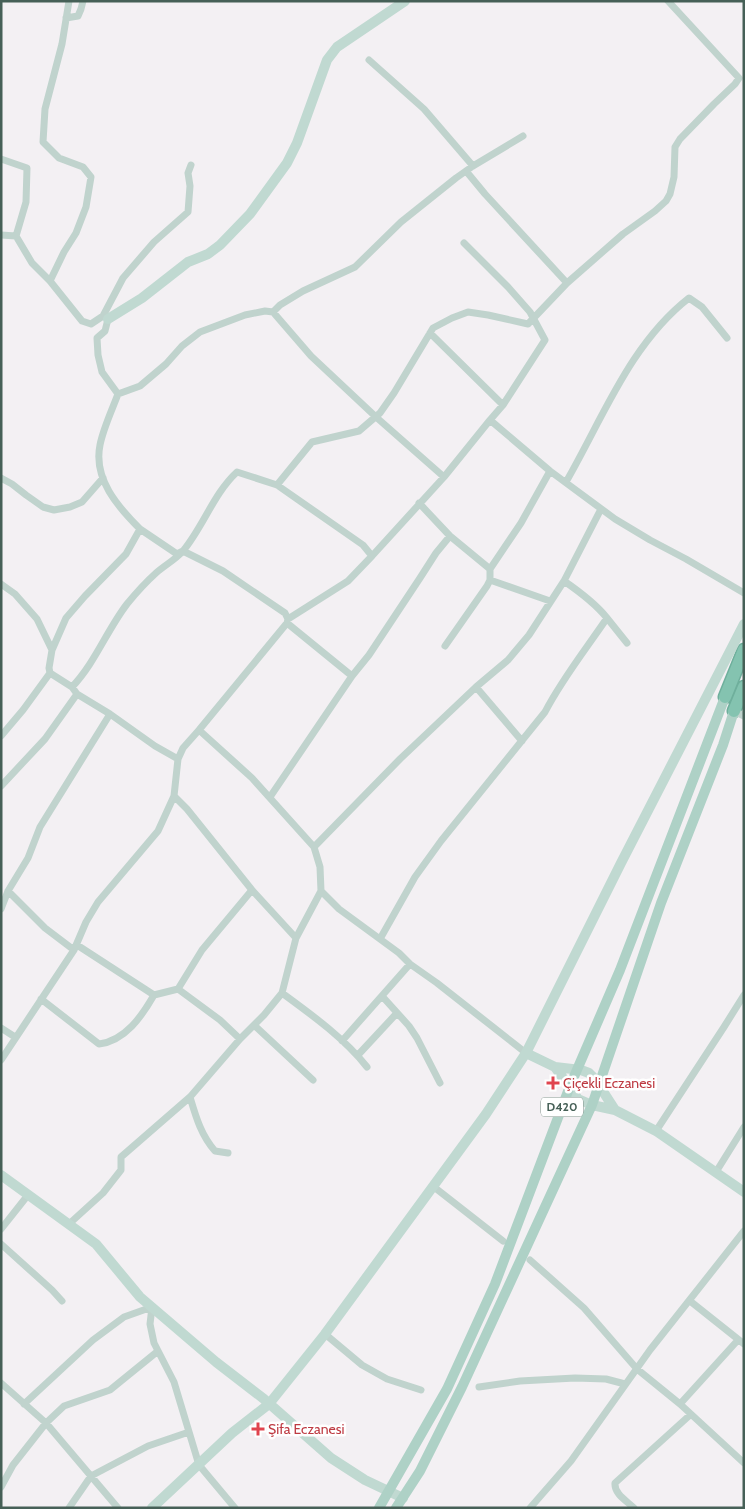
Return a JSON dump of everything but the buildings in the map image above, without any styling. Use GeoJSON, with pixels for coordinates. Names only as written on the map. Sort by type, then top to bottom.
{"type":"FeatureCollection","features":[{"type":"Feature","properties":{"kind":"highway","name":"D420"},"geometry":{"type":"LineString","coordinates":[[725,697],[744,650]]}},
{"type":"Feature","properties":{"kind":"highway"},"geometry":{"type":"LineString","coordinates":[[739,714],[744,687]]}},
{"type":"Feature","properties":{"kind":"main road"},"geometry":{"type":"LineString","coordinates":[[106,317],[142,298],[188,262],[208,254],[220,245],[250,214],[287,163],[297,143],[327,60],[337,47],[405,1]]}},
{"type":"Feature","properties":{"kind":"main road"},"geometry":{"type":"LineString","coordinates":[[152,1508],[232,1433],[269,1404],[325,1334],[486,1114],[526,1053],[744,624]]}},
{"type":"Feature","properties":{"kind":"main road","name":"D420"},"geometry":{"type":"LineString","coordinates":[[379,1508],[447,1389],[495,1284],[570,1086],[620,970],[725,697]]}},
{"type":"Feature","properties":{"kind":"main road"},"geometry":{"type":"LineString","coordinates":[[396,1508],[420,1471],[462,1387],[592,1105],[662,903],[723,744],[739,714]]}},
{"type":"Feature","properties":{"kind":"main road"},"geometry":{"type":"LineString","coordinates":[[526,1053],[555,1067],[589,1073],[595,1078],[615,1110]]}},
{"type":"Feature","properties":{"kind":"main road"},"geometry":{"type":"LineString","coordinates":[[555,1067],[578,1099],[592,1105],[615,1110],[656,1132],[744,1192]]}},
{"type":"Feature","properties":{"kind":"main road"},"geometry":{"type":"LineString","coordinates":[[1,1175],[96,1244],[140,1297],[216,1362],[243,1381],[331,1458],[366,1480],[403,1498]]}},
{"type":"Feature","properties":{"kind":"street"},"geometry":{"type":"LineString","coordinates":[[50,281],[64,252],[76,233],[86,207],[91,177],[83,166],[59,158],[43,142],[45,109],[62,44],[69,1]]}},
{"type":"Feature","properties":{"kind":"street"},"geometry":{"type":"LineString","coordinates":[[66,18],[78,16],[83,1]]}},
{"type":"Feature","properties":{"kind":"street"},"geometry":{"type":"LineString","coordinates":[[277,485],[312,442],[359,431],[376,417],[394,393],[434,328],[468,312],[528,324],[567,284],[623,234],[666,201],[670,194],[674,177],[675,147],[680,139],[739,78],[668,1]]}},
{"type":"Feature","properties":{"kind":"street"},"geometry":{"type":"LineString","coordinates":[[369,60],[424,109],[473,166]]}},
{"type":"Feature","properties":{"kind":"street"},"geometry":{"type":"LineString","coordinates":[[273,312],[280,305],[303,291],[355,267],[401,222],[466,171],[523,136]]}},
{"type":"Feature","properties":{"kind":"street"},"geometry":{"type":"LineString","coordinates":[[1,159],[27,168],[26,202],[16,236],[32,263],[50,281],[82,321],[91,324],[106,317]]}},
{"type":"Feature","properties":{"kind":"street"},"geometry":{"type":"LineString","coordinates":[[118,394],[102,372],[97,338],[105,331],[106,317],[123,278],[154,242],[188,212],[190,186],[188,173],[191,165]]}},
{"type":"Feature","properties":{"kind":"street"},"geometry":{"type":"LineString","coordinates":[[466,171],[567,284]]}},
{"type":"Feature","properties":{"kind":"street"},"geometry":{"type":"LineString","coordinates":[[1,235],[16,236]]}},
{"type":"Feature","properties":{"kind":"street"},"geometry":{"type":"LineString","coordinates":[[1,1060],[76,947],[86,922],[98,902],[158,831],[174,796],[178,759],[183,748],[288,621],[348,581],[444,476],[503,405],[545,340],[534,318],[508,287],[464,243]]}},
{"type":"Feature","properties":{"kind":"street"},"geometry":{"type":"LineString","coordinates":[[566,482],[622,378],[647,339],[667,317],[690,298],[702,307],[727,338]]}},
{"type":"Feature","properties":{"kind":"street"},"geometry":{"type":"LineString","coordinates":[[118,394],[140,386],[166,364],[182,346],[200,332],[245,315],[265,311],[273,312],[312,356],[376,417],[444,476]]}},
{"type":"Feature","properties":{"kind":"street"},"geometry":{"type":"LineString","coordinates":[[430,333],[503,405]]}},
{"type":"Feature","properties":{"kind":"street"},"geometry":{"type":"LineString","coordinates":[[118,394],[100,446],[99,463],[109,493],[121,510],[140,529],[177,554],[183,551]]}},
{"type":"Feature","properties":{"kind":"street"},"geometry":{"type":"LineString","coordinates":[[490,420],[550,471],[600,509],[650,540],[744,593]]}},
{"type":"Feature","properties":{"kind":"street"},"geometry":{"type":"LineString","coordinates":[[445,646],[490,580],[490,569],[521,523],[550,471]]}},
{"type":"Feature","properties":{"kind":"street"},"geometry":{"type":"LineString","coordinates":[[72,687],[80,678],[116,619],[133,596],[156,573],[183,551],[222,489],[237,472],[277,485],[363,546],[372,556]]}},
{"type":"Feature","properties":{"kind":"street"},"geometry":{"type":"LineString","coordinates":[[1,478],[43,507],[54,510],[70,507],[82,502],[103,478]]}},
{"type":"Feature","properties":{"kind":"street"},"geometry":{"type":"LineString","coordinates":[[420,503],[450,536],[490,569]]}},
{"type":"Feature","properties":{"kind":"street"},"geometry":{"type":"LineString","coordinates":[[314,847],[400,759],[476,687],[508,660],[529,635],[564,581],[600,509]]}},
{"type":"Feature","properties":{"kind":"street"},"geometry":{"type":"LineString","coordinates":[[140,529],[126,554],[66,618],[52,650],[48,668],[50,673],[72,687],[78,694],[155,746],[178,759]]}},
{"type":"Feature","properties":{"kind":"street"},"geometry":{"type":"LineString","coordinates":[[270,797],[352,676],[369,655],[436,553],[450,536]]}},
{"type":"Feature","properties":{"kind":"street"},"geometry":{"type":"LineString","coordinates":[[183,551],[223,572],[285,614],[288,621],[352,676]]}},
{"type":"Feature","properties":{"kind":"street"},"geometry":{"type":"LineString","coordinates":[[490,580],[550,601]]}},
{"type":"Feature","properties":{"kind":"street"},"geometry":{"type":"LineString","coordinates":[[564,581],[581,592],[599,608],[627,644]]}},
{"type":"Feature","properties":{"kind":"street"},"geometry":{"type":"LineString","coordinates":[[1,584],[15,594],[37,619],[52,650]]}},
{"type":"Feature","properties":{"kind":"street"},"geometry":{"type":"LineString","coordinates":[[380,939],[415,877],[441,841],[545,712],[555,693],[608,618]]}},
{"type":"Feature","properties":{"kind":"street"},"geometry":{"type":"LineString","coordinates":[[1,736],[50,673]]}},
{"type":"Feature","properties":{"kind":"street"},"geometry":{"type":"LineString","coordinates":[[476,687],[522,741]]}},
{"type":"Feature","properties":{"kind":"street"},"geometry":{"type":"LineString","coordinates":[[1,786],[45,739],[78,694]]}},
{"type":"Feature","properties":{"kind":"street"},"geometry":{"type":"LineString","coordinates":[[1,909],[8,891],[28,858],[40,827],[110,714]]}},
{"type":"Feature","properties":{"kind":"street"},"geometry":{"type":"LineString","coordinates":[[69,1224],[103,1193],[121,1170],[121,1157],[190,1097],[282,993],[296,938],[321,891],[320,867],[314,847],[252,778],[199,730]]}},
{"type":"Feature","properties":{"kind":"street"},"geometry":{"type":"LineString","coordinates":[[174,796],[187,809],[252,890],[296,938]]}},
{"type":"Feature","properties":{"kind":"street"},"geometry":{"type":"LineString","coordinates":[[41,999],[99,1044],[118,1038],[144,1012],[154,995],[178,989],[202,950],[252,890]]}},
{"type":"Feature","properties":{"kind":"street"},"geometry":{"type":"LineString","coordinates":[[8,891],[45,928],[154,995]]}},
{"type":"Feature","properties":{"kind":"street"},"geometry":{"type":"LineString","coordinates":[[321,891],[338,909],[380,939],[526,1053]]}},
{"type":"Feature","properties":{"kind":"street"},"geometry":{"type":"LineString","coordinates":[[342,1041],[410,964]]}},
{"type":"Feature","properties":{"kind":"street"},"geometry":{"type":"LineString","coordinates":[[178,989],[220,1020],[240,1039]]}},
{"type":"Feature","properties":{"kind":"street"},"geometry":{"type":"LineString","coordinates":[[282,993],[313,1016],[358,1055],[368,1067]]}},
{"type":"Feature","properties":{"kind":"street"},"geometry":{"type":"LineString","coordinates":[[656,1132],[744,995]]}},
{"type":"Feature","properties":{"kind":"street"},"geometry":{"type":"LineString","coordinates":[[382,996],[417,1038],[440,1084]]}},
{"type":"Feature","properties":{"kind":"street"},"geometry":{"type":"LineString","coordinates":[[358,1055],[397,1013]]}},
{"type":"Feature","properties":{"kind":"street"},"geometry":{"type":"LineString","coordinates":[[254,1025],[313,1080]]}},
{"type":"Feature","properties":{"kind":"street"},"geometry":{"type":"LineString","coordinates":[[1,1028],[15,1037]]}},
{"type":"Feature","properties":{"kind":"street"},"geometry":{"type":"LineString","coordinates":[[190,1097],[203,1135],[215,1151],[228,1153]]}},
{"type":"Feature","properties":{"kind":"street"},"geometry":{"type":"LineString","coordinates":[[716,1172],[744,1127]]}},
{"type":"Feature","properties":{"kind":"street"},"geometry":{"type":"LineString","coordinates":[[434,1186],[503,1241]]}},
{"type":"Feature","properties":{"kind":"street"},"geometry":{"type":"LineString","coordinates":[[1,1229],[28,1195]]}},
{"type":"Feature","properties":{"kind":"street"},"geometry":{"type":"LineString","coordinates":[[530,1508],[571,1461],[650,1350],[744,1231]]}},
{"type":"Feature","properties":{"kind":"street"},"geometry":{"type":"LineString","coordinates":[[1,1244],[62,1301]]}},
{"type":"Feature","properties":{"kind":"street"},"geometry":{"type":"LineString","coordinates":[[530,1260],[584,1308],[637,1369],[680,1404],[744,1463]]}},
{"type":"Feature","properties":{"kind":"street"},"geometry":{"type":"LineString","coordinates":[[680,1404],[741,1342],[690,1301]]}},
{"type":"Feature","properties":{"kind":"street"},"geometry":{"type":"LineString","coordinates":[[24,1404],[93,1340],[124,1317],[152,1307],[150,1324],[154,1343],[174,1382],[199,1465],[235,1508]]}},
{"type":"Feature","properties":{"kind":"street"},"geometry":{"type":"LineString","coordinates":[[325,1334],[362,1365],[387,1379],[421,1390]]}},
{"type":"Feature","properties":{"kind":"street"},"geometry":{"type":"LineString","coordinates":[[1,1487],[13,1465],[46,1423],[64,1406],[110,1390],[158,1351]]}},
{"type":"Feature","properties":{"kind":"street"},"geometry":{"type":"LineString","coordinates":[[479,1387],[520,1380],[575,1378],[606,1379],[626,1384]]}},
{"type":"Feature","properties":{"kind":"street"},"geometry":{"type":"LineString","coordinates":[[1,1384],[46,1423],[118,1508]]}},
{"type":"Feature","properties":{"kind":"street"},"geometry":{"type":"LineString","coordinates":[[634,1508],[616,1491],[615,1483],[690,1415]]}},
{"type":"Feature","properties":{"kind":"street"},"geometry":{"type":"LineString","coordinates":[[69,1508],[91,1476],[148,1446],[189,1432]]}},
{"type":"Feature","properties":{"kind":"place","name":"Çiçekli Eczanesi"},"geometry":{"type":"Point","coordinates":[553,1083]}},
{"type":"Feature","properties":{"kind":"place","name":"Şifa Eczanesi"},"geometry":{"type":"Point","coordinates":[258,1429]}}]}
